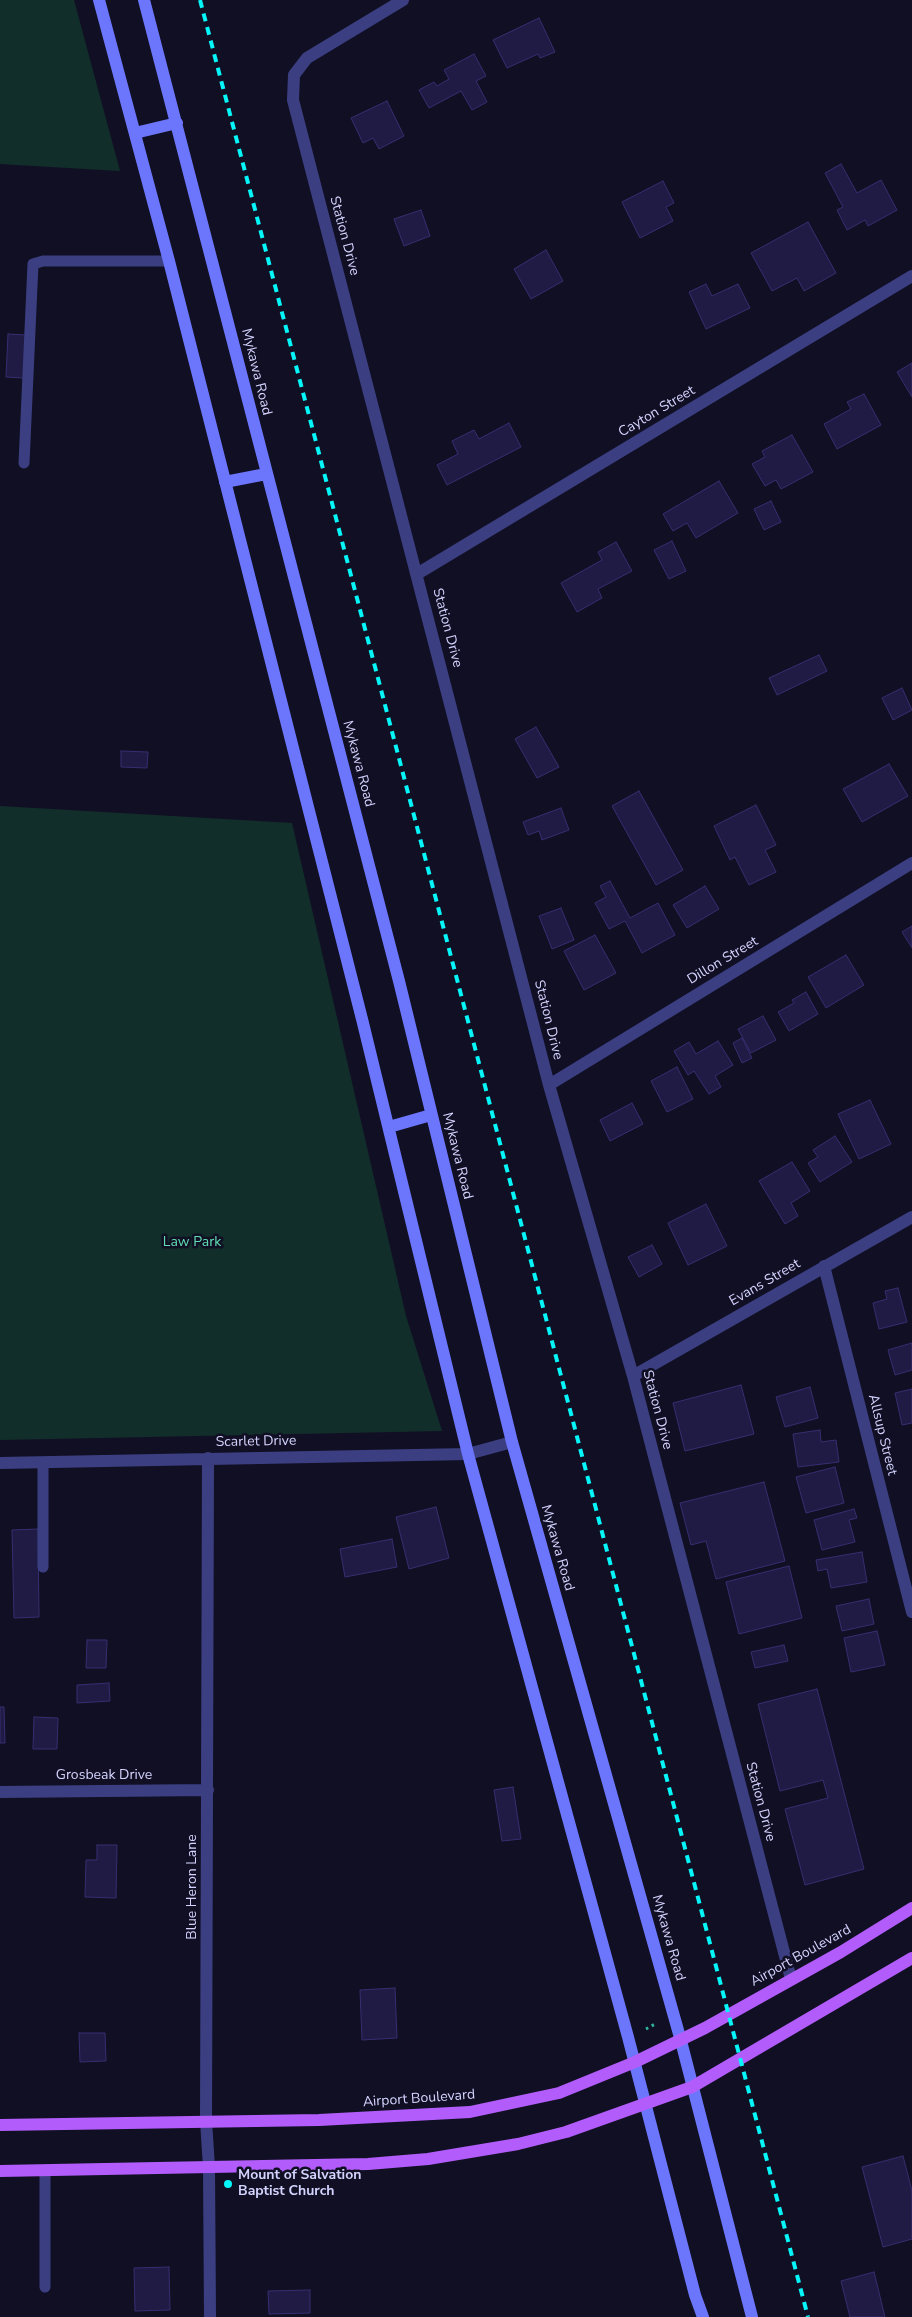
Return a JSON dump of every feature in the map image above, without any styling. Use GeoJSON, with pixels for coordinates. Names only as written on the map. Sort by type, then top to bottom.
{"type":"FeatureCollection","features":[{"type":"Feature","properties":{"kind":"main road"},"geometry":{"type":"LineString","coordinates":[[99,0],[225,482],[389,1127],[468,1454],[635,2062],[692,2286],[703,2317]]}},
{"type":"Feature","properties":{"kind":"main road","name":"Mykawa Road"},"geometry":{"type":"LineString","coordinates":[[144,0],[431,1115],[512,1442],[681,2040],[752,2317]]}},
{"type":"Feature","properties":{"kind":"main road"},"geometry":{"type":"LineString","coordinates":[[135,133],[176,123]]}},
{"type":"Feature","properties":{"kind":"main road"},"geometry":{"type":"LineString","coordinates":[[225,482],[266,474]]}},
{"type":"Feature","properties":{"kind":"main road"},"geometry":{"type":"LineString","coordinates":[[389,1127],[431,1115]]}},
{"type":"Feature","properties":{"kind":"main road","name":"Airport Boulevard"},"geometry":{"type":"LineString","coordinates":[[0,2126],[320,2120],[470,2112],[559,2093],[635,2062],[681,2040],[841,1952],[912,1908]]}},
{"type":"Feature","properties":{"kind":"main road"},"geometry":{"type":"LineString","coordinates":[[0,2172],[368,2164],[428,2160],[518,2144],[566,2132],[692,2087],[912,1958]]}},
{"type":"Feature","properties":{"kind":"street","name":"Station Drive"},"geometry":{"type":"LineString","coordinates":[[403,0],[307,58],[294,75],[293,100],[418,574],[549,1085],[633,1376],[791,1979]]}},
{"type":"Feature","properties":{"kind":"street","name":"Cayton Street"},"geometry":{"type":"LineString","coordinates":[[418,574],[912,276]]}},
{"type":"Feature","properties":{"kind":"street","name":"Dillon Street"},"geometry":{"type":"LineString","coordinates":[[549,1085],[912,863]]}},
{"type":"Feature","properties":{"kind":"street","name":"Evans Street"},"geometry":{"type":"LineString","coordinates":[[633,1376],[912,1217]]}},
{"type":"Feature","properties":{"kind":"street","name":"Allsup Street"},"geometry":{"type":"LineString","coordinates":[[824,1266],[912,1612]]}},
{"type":"Feature","properties":{"kind":"street","name":"Scarlet Drive"},"geometry":{"type":"LineString","coordinates":[[0,1463],[468,1454],[512,1442]]}},
{"type":"Feature","properties":{"kind":"street","name":"Blue Heron Lane"},"geometry":{"type":"LineString","coordinates":[[208,1458],[206,2121],[209,2167],[210,2317]]}},
{"type":"Feature","properties":{"kind":"street","name":"Grosbeak Drive"},"geometry":{"type":"LineString","coordinates":[[0,1792],[208,1790]]}},
{"type":"Feature","properties":{"kind":"lane"},"geometry":{"type":"LineString","coordinates":[[24,463],[33,264],[43,261],[168,261]]}},
{"type":"Feature","properties":{"kind":"lane"},"geometry":{"type":"LineString","coordinates":[[43,1462],[43,1567]]}},
{"type":"Feature","properties":{"kind":"lane"},"geometry":{"type":"LineString","coordinates":[[44,2170],[44,2287]]}},
{"type":"Feature","properties":{"kind":"path"},"geometry":{"type":"LineString","coordinates":[[646,2029],[657,2023]]}},
{"type":"Feature","properties":{"kind":"green space"},"geometry":{"type":"Polygon","coordinates":[[[0,0],[74,0],[120,171],[0,164],[0,0]]]}},
{"type":"Feature","properties":{"kind":"green space","name":"Law Park"},"geometry":{"type":"Polygon","coordinates":[[[0,806],[292,823],[406,1316],[442,1431],[0,1440],[0,806]]]}},
{"type":"Feature","properties":{"kind":"building"},"geometry":{"type":"Polygon","coordinates":[[[539,18],[555,52],[540,58],[538,54],[507,68],[493,40],[539,18]]]}},
{"type":"Feature","properties":{"kind":"building"},"geometry":{"type":"Polygon","coordinates":[[[474,54],[486,76],[476,81],[487,102],[472,110],[461,91],[429,108],[419,90],[434,82],[437,86],[449,79],[444,70],[474,54]]]}},
{"type":"Feature","properties":{"kind":"building"},"geometry":{"type":"Polygon","coordinates":[[[387,101],[404,136],[379,149],[373,138],[363,143],[351,118],[387,101]]]}},
{"type":"Feature","properties":{"kind":"building"},"geometry":{"type":"Polygon","coordinates":[[[841,164],[857,193],[881,180],[897,210],[868,226],[865,220],[847,230],[837,210],[843,207],[825,173],[841,164]]]}},
{"type":"Feature","properties":{"kind":"building"},"geometry":{"type":"Polygon","coordinates":[[[663,181],[674,203],[666,207],[673,221],[640,238],[622,202],[663,181]]]}},
{"type":"Feature","properties":{"kind":"building"},"geometry":{"type":"Polygon","coordinates":[[[421,210],[430,236],[404,246],[394,219],[421,210]]]}},
{"type":"Feature","properties":{"kind":"building"},"geometry":{"type":"Polygon","coordinates":[[[808,222],[836,273],[804,291],[797,278],[772,291],[751,253],[808,222]]]}},
{"type":"Feature","properties":{"kind":"building"},"geometry":{"type":"Polygon","coordinates":[[[546,250],[563,281],[531,299],[514,269],[546,250]]]}},
{"type":"Feature","properties":{"kind":"building"},"geometry":{"type":"Polygon","coordinates":[[[706,284],[712,296],[738,284],[750,308],[706,329],[689,292],[706,284]]]}},
{"type":"Feature","properties":{"kind":"building"},"geometry":{"type":"Polygon","coordinates":[[[8,334],[26,335],[24,378],[6,377],[8,334]]]}},
{"type":"Feature","properties":{"kind":"building"},"geometry":{"type":"Polygon","coordinates":[[[912,363],[912,397],[897,372],[912,363]]]}},
{"type":"Feature","properties":{"kind":"building"},"geometry":{"type":"Polygon","coordinates":[[[864,394],[881,425],[837,449],[824,424],[851,409],[847,402],[864,394]]]}},
{"type":"Feature","properties":{"kind":"building"},"geometry":{"type":"Polygon","coordinates":[[[509,423],[521,447],[447,485],[437,465],[458,454],[452,441],[474,430],[479,439],[509,423]]]}},
{"type":"Feature","properties":{"kind":"building"},"geometry":{"type":"Polygon","coordinates":[[[792,435],[813,472],[781,489],[776,480],[765,486],[752,464],[765,457],[762,451],[792,435]]]}},
{"type":"Feature","properties":{"kind":"building"},"geometry":{"type":"Polygon","coordinates":[[[719,481],[738,513],[696,538],[687,523],[673,531],[663,514],[719,481]]]}},
{"type":"Feature","properties":{"kind":"building"},"geometry":{"type":"Polygon","coordinates":[[[771,501],[781,522],[764,530],[754,509],[771,501]]]}},
{"type":"Feature","properties":{"kind":"building"},"geometry":{"type":"Polygon","coordinates":[[[672,541],[686,571],[669,579],[654,550],[672,541]]]}},
{"type":"Feature","properties":{"kind":"building"},"geometry":{"type":"Polygon","coordinates":[[[616,542],[632,571],[598,589],[602,598],[577,612],[561,583],[602,560],[598,552],[616,542]]]}},
{"type":"Feature","properties":{"kind":"building"},"geometry":{"type":"Polygon","coordinates":[[[819,655],[827,671],[777,695],[769,678],[819,655]]]}},
{"type":"Feature","properties":{"kind":"building"},"geometry":{"type":"Polygon","coordinates":[[[902,688],[912,710],[893,720],[882,698],[902,688]]]}},
{"type":"Feature","properties":{"kind":"building"},"geometry":{"type":"Polygon","coordinates":[[[536,727],[559,767],[537,778],[515,739],[536,727]]]}},
{"type":"Feature","properties":{"kind":"building"},"geometry":{"type":"Polygon","coordinates":[[[121,751],[148,752],[147,768],[121,767],[121,751]]]}},
{"type":"Feature","properties":{"kind":"building"},"geometry":{"type":"Polygon","coordinates":[[[889,764],[908,796],[862,822],[843,789],[889,764]]]}},
{"type":"Feature","properties":{"kind":"building"},"geometry":{"type":"Polygon","coordinates":[[[639,791],[683,870],[656,885],[612,806],[639,791]]]}},
{"type":"Feature","properties":{"kind":"building"},"geometry":{"type":"Polygon","coordinates":[[[756,805],[776,845],[765,850],[776,872],[749,885],[735,857],[730,860],[714,826],[756,805]]]}},
{"type":"Feature","properties":{"kind":"building"},"geometry":{"type":"Polygon","coordinates":[[[561,808],[569,830],[542,840],[539,831],[528,835],[523,822],[561,808]]]}},
{"type":"Feature","properties":{"kind":"building"},"geometry":{"type":"Polygon","coordinates":[[[610,881],[630,918],[658,903],[675,935],[642,953],[625,921],[609,929],[595,903],[606,897],[600,886],[610,881]]]}},
{"type":"Feature","properties":{"kind":"building"},"geometry":{"type":"Polygon","coordinates":[[[705,886],[719,909],[687,928],[673,905],[705,886]]]}},
{"type":"Feature","properties":{"kind":"building"},"geometry":{"type":"Polygon","coordinates":[[[561,908],[574,940],[552,949],[539,916],[561,908]]]}},
{"type":"Feature","properties":{"kind":"building"},"geometry":{"type":"Polygon","coordinates":[[[912,926],[912,948],[902,932],[912,926]]]}},
{"type":"Feature","properties":{"kind":"building"},"geometry":{"type":"Polygon","coordinates":[[[595,935],[616,973],[584,990],[564,951],[595,935]]]}},
{"type":"Feature","properties":{"kind":"building"},"geometry":{"type":"Polygon","coordinates":[[[846,955],[864,985],[826,1008],[808,977],[846,955]]]}},
{"type":"Feature","properties":{"kind":"building"},"geometry":{"type":"Polygon","coordinates":[[[806,992],[818,1014],[789,1031],[778,1012],[794,1003],[792,1000],[806,992]]]}},
{"type":"Feature","properties":{"kind":"building"},"geometry":{"type":"Polygon","coordinates":[[[763,1016],[776,1040],[751,1053],[738,1029],[763,1016]]]}},
{"type":"Feature","properties":{"kind":"building"},"geometry":{"type":"Polygon","coordinates":[[[742,1038],[752,1058],[742,1063],[733,1043],[742,1038]]]}},
{"type":"Feature","properties":{"kind":"building"},"geometry":{"type":"Polygon","coordinates":[[[718,1041],[733,1065],[715,1076],[721,1087],[709,1094],[694,1071],[688,1075],[674,1051],[689,1042],[696,1054],[718,1041]]]}},
{"type":"Feature","properties":{"kind":"building"},"geometry":{"type":"Polygon","coordinates":[[[677,1067],[693,1099],[667,1112],[651,1081],[677,1067]]]}},
{"type":"Feature","properties":{"kind":"building"},"geometry":{"type":"Polygon","coordinates":[[[870,1100],[891,1144],[859,1159],[838,1114],[870,1100]]]}},
{"type":"Feature","properties":{"kind":"building"},"geometry":{"type":"Polygon","coordinates":[[[632,1103],[643,1124],[610,1141],[600,1120],[632,1103]]]}},
{"type":"Feature","properties":{"kind":"building"},"geometry":{"type":"Polygon","coordinates":[[[835,1136],[852,1162],[820,1182],[808,1163],[818,1157],[813,1150],[835,1136]]]}},
{"type":"Feature","properties":{"kind":"building"},"geometry":{"type":"Polygon","coordinates":[[[792,1162],[810,1191],[791,1203],[798,1216],[785,1224],[759,1181],[792,1162]]]}},
{"type":"Feature","properties":{"kind":"building"},"geometry":{"type":"Polygon","coordinates":[[[706,1204],[727,1246],[688,1265],[668,1223],[706,1204]]]}},
{"type":"Feature","properties":{"kind":"building"},"geometry":{"type":"Polygon","coordinates":[[[652,1245],[662,1264],[639,1277],[628,1257],[652,1245]]]}},
{"type":"Feature","properties":{"kind":"building"},"geometry":{"type":"Polygon","coordinates":[[[898,1288],[907,1322],[879,1329],[873,1303],[887,1299],[885,1291],[898,1288]]]}},
{"type":"Feature","properties":{"kind":"building"},"geometry":{"type":"Polygon","coordinates":[[[912,1343],[912,1370],[895,1375],[888,1350],[912,1343]]]}},
{"type":"Feature","properties":{"kind":"building"},"geometry":{"type":"Polygon","coordinates":[[[741,1385],[754,1434],[685,1451],[673,1403],[741,1385]]]}},
{"type":"Feature","properties":{"kind":"building"},"geometry":{"type":"Polygon","coordinates":[[[810,1387],[818,1418],[785,1427],[776,1397],[810,1387]]]}},
{"type":"Feature","properties":{"kind":"building"},"geometry":{"type":"Polygon","coordinates":[[[912,1389],[912,1423],[902,1425],[895,1393],[912,1389]]]}},
{"type":"Feature","properties":{"kind":"building"},"geometry":{"type":"Polygon","coordinates":[[[820,1430],[821,1442],[836,1440],[839,1462],[798,1467],[793,1434],[820,1430]]]}},
{"type":"Feature","properties":{"kind":"building"},"geometry":{"type":"Polygon","coordinates":[[[835,1467],[844,1503],[806,1513],[796,1477],[835,1467]]]}},
{"type":"Feature","properties":{"kind":"building"},"geometry":{"type":"Polygon","coordinates":[[[764,1482],[785,1561],[716,1579],[706,1541],[691,1545],[680,1503],[764,1482]]]}},
{"type":"Feature","properties":{"kind":"building"},"geometry":{"type":"Polygon","coordinates":[[[436,1507],[449,1558],[409,1569],[396,1517],[436,1507]]]}},
{"type":"Feature","properties":{"kind":"building"},"geometry":{"type":"Polygon","coordinates":[[[854,1509],[857,1518],[849,1520],[855,1542],[822,1550],[814,1520],[854,1509]]]}},
{"type":"Feature","properties":{"kind":"building"},"geometry":{"type":"Polygon","coordinates":[[[38,1529],[39,1617],[14,1618],[12,1530],[38,1529]]]}},
{"type":"Feature","properties":{"kind":"building"},"geometry":{"type":"Polygon","coordinates":[[[392,1539],[397,1567],[345,1577],[340,1549],[392,1539]]]}},
{"type":"Feature","properties":{"kind":"building"},"geometry":{"type":"Polygon","coordinates":[[[862,1552],[867,1582],[831,1588],[827,1569],[818,1571],[816,1560],[862,1552]]]}},
{"type":"Feature","properties":{"kind":"building"},"geometry":{"type":"Polygon","coordinates":[[[789,1566],[802,1618],[739,1634],[726,1582],[789,1566]]]}},
{"type":"Feature","properties":{"kind":"building"},"geometry":{"type":"Polygon","coordinates":[[[869,1599],[874,1624],[842,1631],[836,1606],[869,1599]]]}},
{"type":"Feature","properties":{"kind":"building"},"geometry":{"type":"Polygon","coordinates":[[[877,1631],[885,1665],[851,1672],[844,1638],[877,1631]]]}},
{"type":"Feature","properties":{"kind":"building"},"geometry":{"type":"Polygon","coordinates":[[[87,1640],[107,1640],[106,1668],[86,1668],[87,1640]]]}},
{"type":"Feature","properties":{"kind":"building"},"geometry":{"type":"Polygon","coordinates":[[[784,1645],[788,1661],[755,1668],[751,1652],[784,1645]]]}},
{"type":"Feature","properties":{"kind":"building"},"geometry":{"type":"Polygon","coordinates":[[[109,1683],[110,1701],[77,1703],[77,1685],[109,1683]]]}},
{"type":"Feature","properties":{"kind":"building"},"geometry":{"type":"Polygon","coordinates":[[[817,1689],[864,1869],[805,1885],[785,1809],[828,1798],[823,1780],[780,1791],[758,1704],[817,1689]]]}},
{"type":"Feature","properties":{"kind":"building"},"geometry":{"type":"Polygon","coordinates":[[[0,1707],[4,1707],[5,1743],[0,1743],[0,1707]]]}},
{"type":"Feature","properties":{"kind":"building"},"geometry":{"type":"Polygon","coordinates":[[[34,1717],[58,1718],[57,1749],[33,1749],[34,1717]]]}},
{"type":"Feature","properties":{"kind":"building"},"geometry":{"type":"Polygon","coordinates":[[[513,1787],[521,1839],[502,1841],[494,1790],[513,1787]]]}},
{"type":"Feature","properties":{"kind":"building"},"geometry":{"type":"Polygon","coordinates":[[[97,1845],[117,1845],[116,1898],[85,1897],[86,1860],[97,1860],[97,1845]]]}},
{"type":"Feature","properties":{"kind":"building"},"geometry":{"type":"Polygon","coordinates":[[[395,1988],[397,2038],[362,2040],[360,1990],[395,1988]]]}},
{"type":"Feature","properties":{"kind":"building"},"geometry":{"type":"Polygon","coordinates":[[[79,2033],[105,2033],[106,2061],[80,2062],[79,2033]]]}},
{"type":"Feature","properties":{"kind":"building"},"geometry":{"type":"Polygon","coordinates":[[[903,2156],[912,2191],[912,2239],[883,2247],[862,2167],[903,2156]]]}},
{"type":"Feature","properties":{"kind":"building"},"geometry":{"type":"Polygon","coordinates":[[[169,2267],[170,2310],[135,2311],[134,2268],[169,2267]]]}},
{"type":"Feature","properties":{"kind":"building"},"geometry":{"type":"Polygon","coordinates":[[[874,2272],[885,2317],[850,2317],[841,2281],[874,2272]]]}},
{"type":"Feature","properties":{"kind":"building"},"geometry":{"type":"Polygon","coordinates":[[[310,2290],[310,2313],[269,2314],[268,2291],[310,2290]]]}},
{"type":"Feature","properties":{"kind":"railway"},"geometry":{"type":"LineString","coordinates":[[200,0],[808,2317]]}},
{"type":"Feature","properties":{"kind":"place","name":"Mount of Salvation Baptist Church"},"geometry":{"type":"Point","coordinates":[228,2184]}}]}
